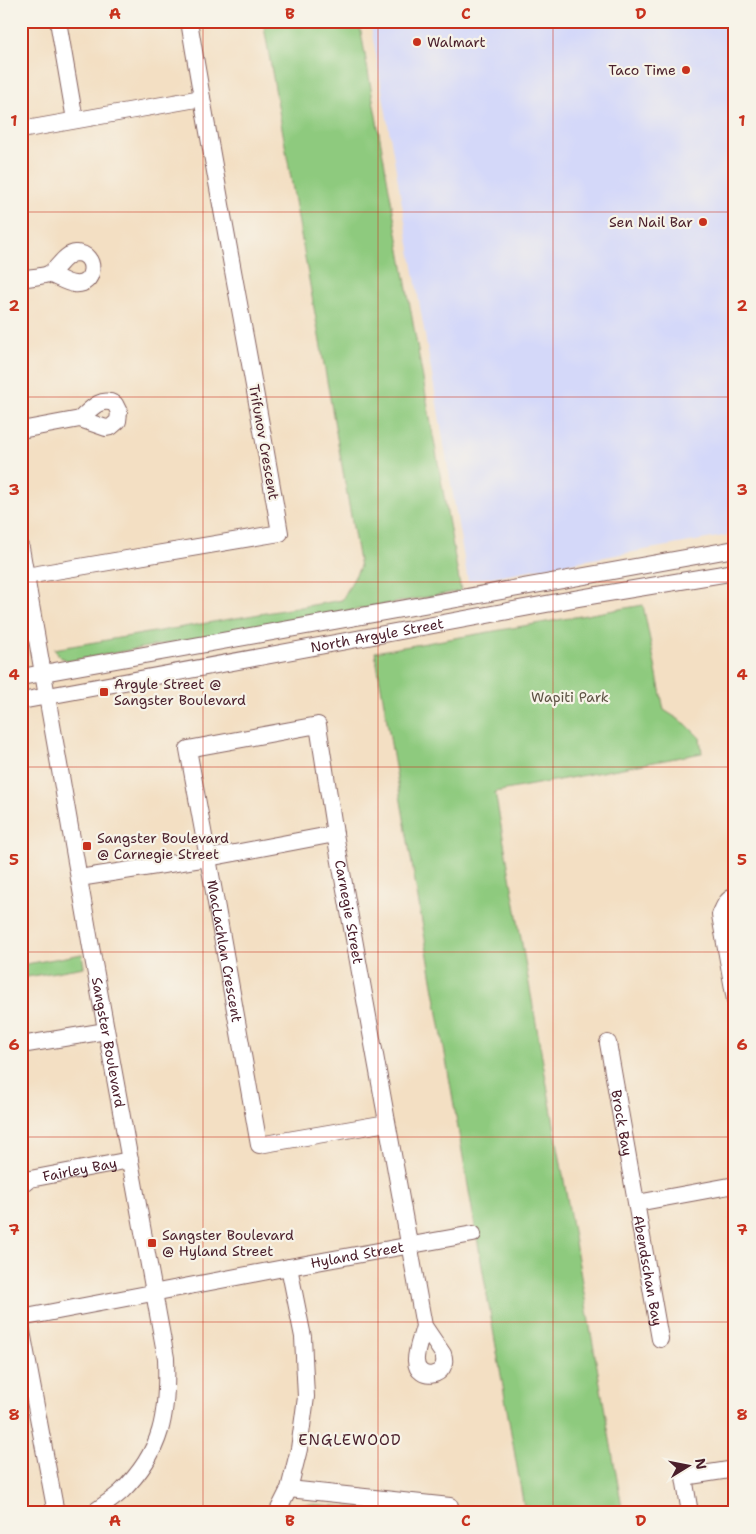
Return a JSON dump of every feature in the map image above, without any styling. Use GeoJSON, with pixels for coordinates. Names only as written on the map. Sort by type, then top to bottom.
{"type":"FeatureCollection","features":[{"type":"Feature","properties":{"kind":"street"},"geometry":{"type":"LineString","coordinates":[[58,21],[75,120]]}},
{"type":"Feature","properties":{"kind":"street","name":"Trifunov Crescent"},"geometry":{"type":"LineString","coordinates":[[26,576],[280,533],[189,21]]}},
{"type":"Feature","properties":{"kind":"street"},"geometry":{"type":"LineString","coordinates":[[21,130],[202,98]]}},
{"type":"Feature","properties":{"kind":"street"},"geometry":{"type":"LineString","coordinates":[[21,279],[49,274]]}},
{"type":"Feature","properties":{"kind":"street"},"geometry":{"type":"LineString","coordinates":[[21,430],[80,419]]}},
{"type":"Feature","properties":{"kind":"street","name":"Sangster Boulevard"},"geometry":{"type":"LineString","coordinates":[[21,548],[166,1358],[167,1386],[164,1419],[154,1449],[142,1468],[120,1492],[93,1513]]}},
{"type":"Feature","properties":{"kind":"street","name":"North Argyle Street"},"geometry":{"type":"LineString","coordinates":[[21,677],[735,549]]}},
{"type":"Feature","properties":{"kind":"street","name":"North Argyle Street"},"geometry":{"type":"LineString","coordinates":[[21,701],[735,572]]}},
{"type":"Feature","properties":{"kind":"street","name":"MacLachlan Crescent"},"geometry":{"type":"LineString","coordinates":[[335,834],[318,725],[188,750],[259,1145],[387,1123]]}},
{"type":"Feature","properties":{"kind":"street"},"geometry":{"type":"LineString","coordinates":[[79,878],[208,858],[335,834]]}},
{"type":"Feature","properties":{"kind":"street","name":"Carnegie Street"},"geometry":{"type":"LineString","coordinates":[[335,834],[424,1326]]}},
{"type":"Feature","properties":{"kind":"street"},"geometry":{"type":"LineString","coordinates":[[735,896],[726,902],[720,915],[735,1000]]}},
{"type":"Feature","properties":{"kind":"street"},"geometry":{"type":"LineString","coordinates":[[21,1045],[106,1031]]}},
{"type":"Feature","properties":{"kind":"street","name":"Brock Bay"},"geometry":{"type":"LineString","coordinates":[[608,1043],[636,1203]]}},
{"type":"Feature","properties":{"kind":"street","name":"Fairley Bay"},"geometry":{"type":"LineString","coordinates":[[24,1180],[130,1160]]}},
{"type":"Feature","properties":{"kind":"street"},"geometry":{"type":"LineString","coordinates":[[636,1203],[735,1185]]}},
{"type":"Feature","properties":{"kind":"street","name":"Abendschan Bay"},"geometry":{"type":"LineString","coordinates":[[636,1203],[660,1339]]}},
{"type":"Feature","properties":{"kind":"street","name":"Hyland Street"},"geometry":{"type":"LineString","coordinates":[[21,1318],[473,1234]]}},
{"type":"Feature","properties":{"kind":"street"},"geometry":{"type":"LineString","coordinates":[[277,1513],[289,1489],[299,1449],[306,1397],[303,1337],[289,1267]]}},
{"type":"Feature","properties":{"kind":"street"},"geometry":{"type":"LineString","coordinates":[[21,1326],[56,1513]]}},
{"type":"Feature","properties":{"kind":"street"},"geometry":{"type":"LineString","coordinates":[[690,1513],[684,1478],[735,1469]]}},
{"type":"Feature","properties":{"kind":"street"},"geometry":{"type":"LineString","coordinates":[[289,1489],[450,1506],[451,1513]]}},
{"type":"Feature","properties":{"kind":"shaded area"},"geometry":{"type":"Polygon","coordinates":[[[370,21],[735,21],[735,534],[468,581],[370,21]]]}},
{"type":"Feature","properties":{"kind":"green space"},"geometry":{"type":"Polygon","coordinates":[[[263,21],[359,21],[461,591],[69,661],[60,657],[54,649],[342,600],[360,567],[263,21]]]}},
{"type":"Feature","properties":{"kind":"green space","name":"Wapiti Park"},"geometry":{"type":"Polygon","coordinates":[[[643,605],[664,710],[686,724],[700,738],[702,753],[495,792],[623,1513],[525,1513],[375,652],[643,605]]]}},
{"type":"Feature","properties":{"kind":"green space"},"geometry":{"type":"Polygon","coordinates":[[[82,954],[84,967],[21,978],[21,965],[82,954]]]}},
{"type":"Feature","properties":{"kind":"green space"},"geometry":{"type":"Polygon","coordinates":[[[301,1504],[310,1504],[419,1513],[292,1513],[301,1504]]]}},
{"type":"Feature","properties":{"kind":"place","name":"Walmart"},"geometry":{"type":"Point","coordinates":[417,42]}},
{"type":"Feature","properties":{"kind":"place","name":"Taco Time"},"geometry":{"type":"Point","coordinates":[686,70]}},
{"type":"Feature","properties":{"kind":"place","name":"Sen Nail Bar"},"geometry":{"type":"Point","coordinates":[703,222]}},
{"type":"Feature","properties":{"kind":"place","name":"Argyle Street @ Sangster Boulevard"},"geometry":{"type":"Point","coordinates":[104,692]}},
{"type":"Feature","properties":{"kind":"place","name":"Sangster Boulevard @ Carnegie Street"},"geometry":{"type":"Point","coordinates":[87,846]}},
{"type":"Feature","properties":{"kind":"place","name":"Sangster Boulevard @ Hyland Street"},"geometry":{"type":"Point","coordinates":[152,1243]}},
{"type":"Feature","properties":{"kind":"district","name":"ENGLEWOOD"},"geometry":{"type":"Point","coordinates":[350,1440]}}]}
